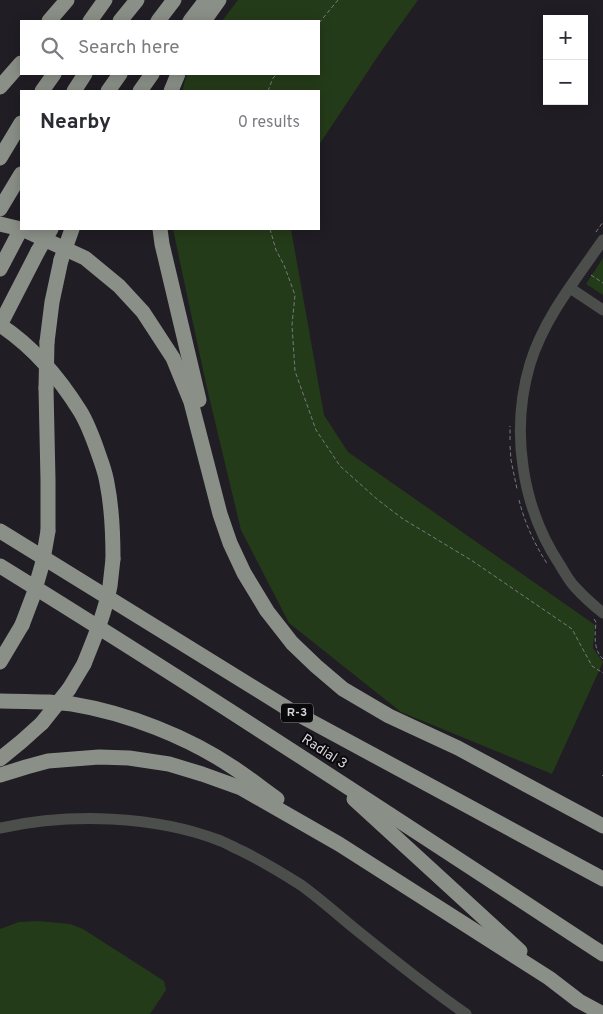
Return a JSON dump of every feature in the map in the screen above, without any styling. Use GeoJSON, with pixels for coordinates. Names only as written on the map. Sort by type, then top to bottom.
{"type":"FeatureCollection","features":[{"type":"Feature","properties":{"kind":"highway"},"geometry":{"type":"LineString","coordinates":[[49,20],[67,0]]}},
{"type":"Feature","properties":{"kind":"highway"},"geometry":{"type":"LineString","coordinates":[[58,20],[75,0]]}},
{"type":"Feature","properties":{"kind":"highway"},"geometry":{"type":"LineString","coordinates":[[91,20],[105,0]]}},
{"type":"Feature","properties":{"kind":"highway"},"geometry":{"type":"LineString","coordinates":[[121,20],[136,0]]}},
{"type":"Feature","properties":{"kind":"highway"},"geometry":{"type":"LineString","coordinates":[[159,20],[174,0]]}},
{"type":"Feature","properties":{"kind":"highway"},"geometry":{"type":"LineString","coordinates":[[191,20],[206,0]]}},
{"type":"Feature","properties":{"kind":"highway"},"geometry":{"type":"LineString","coordinates":[[205,20],[219,0]]}},
{"type":"Feature","properties":{"kind":"highway"},"geometry":{"type":"LineString","coordinates":[[0,74],[20,54]]}},
{"type":"Feature","properties":{"kind":"highway"},"geometry":{"type":"LineString","coordinates":[[0,86],[20,64]]}},
{"type":"Feature","properties":{"kind":"highway"},"geometry":{"type":"LineString","coordinates":[[43,90],[53,75]]}},
{"type":"Feature","properties":{"kind":"highway"},"geometry":{"type":"LineString","coordinates":[[75,90],[84,75]]}},
{"type":"Feature","properties":{"kind":"highway"},"geometry":{"type":"LineString","coordinates":[[109,90],[119,75]]}},
{"type":"Feature","properties":{"kind":"highway"},"geometry":{"type":"LineString","coordinates":[[142,90],[152,75]]}},
{"type":"Feature","properties":{"kind":"highway"},"geometry":{"type":"LineString","coordinates":[[171,90],[178,75]]}},
{"type":"Feature","properties":{"kind":"highway"},"geometry":{"type":"LineString","coordinates":[[0,158],[20,125]]}},
{"type":"Feature","properties":{"kind":"highway"},"geometry":{"type":"LineString","coordinates":[[0,208],[20,176]]}},
{"type":"Feature","properties":{"kind":"highway"},"geometry":{"type":"LineString","coordinates":[[0,224],[85,258],[119,286],[144,312],[173,358],[191,402],[220,514],[230,543],[244,573],[267,612],[292,643],[343,689],[389,716],[458,748],[603,826]]}},
{"type":"Feature","properties":{"kind":"highway"},"geometry":{"type":"LineString","coordinates":[[0,759],[42,723],[69,689],[84,664],[103,613],[110,587],[113,559],[112,515],[107,482],[96,447],[81,413],[38,356],[10,331],[0,325],[49,230]]}},
{"type":"Feature","properties":{"kind":"highway"},"geometry":{"type":"LineString","coordinates":[[0,662],[22,625],[33,596],[40,573],[48,531],[47,342],[52,302],[61,260],[72,230]]}},
{"type":"Feature","properties":{"kind":"highway"},"geometry":{"type":"LineString","coordinates":[[160,230],[214,464],[220,514]]}},
{"type":"Feature","properties":{"kind":"highway"},"geometry":{"type":"LineString","coordinates":[[0,269],[20,232]]}},
{"type":"Feature","properties":{"kind":"highway","name":"Radial 3"},"geometry":{"type":"LineString","coordinates":[[0,531],[290,710],[603,879]]}},
{"type":"Feature","properties":{"kind":"highway","name":"Radial 3"},"geometry":{"type":"LineString","coordinates":[[0,566],[320,768],[603,954]]}},
{"type":"Feature","properties":{"kind":"highway"},"geometry":{"type":"LineString","coordinates":[[0,701],[71,704],[138,721],[163,731],[200,748],[233,767],[339,844]]}},
{"type":"Feature","properties":{"kind":"highway"},"geometry":{"type":"LineString","coordinates":[[0,775],[48,762],[99,757],[128,758],[169,764],[241,788],[339,844],[550,978]]}},
{"type":"Feature","properties":{"kind":"highway"},"geometry":{"type":"LineString","coordinates":[[320,768],[550,978],[579,1001],[603,1014]]}},
{"type":"Feature","properties":{"kind":"street"},"geometry":{"type":"LineString","coordinates":[[597,239],[545,328],[530,364],[522,403],[520,438],[524,473],[536,520],[553,555],[574,586],[598,616]]}},
{"type":"Feature","properties":{"kind":"street"},"geometry":{"type":"LineString","coordinates":[[570,288],[603,310]]}},
{"type":"Feature","properties":{"kind":"street"},"geometry":{"type":"LineString","coordinates":[[0,828],[56,821],[91,819],[137,820],[180,828],[222,841],[263,862],[302,886],[430,989],[466,1014]]}},
{"type":"Feature","properties":{"kind":"path"},"geometry":{"type":"LineString","coordinates":[[320,22],[338,0]]}},
{"type":"Feature","properties":{"kind":"path"},"geometry":{"type":"LineString","coordinates":[[268,90],[275,75]]}},
{"type":"Feature","properties":{"kind":"path"},"geometry":{"type":"LineString","coordinates":[[597,239],[603,222]]}},
{"type":"Feature","properties":{"kind":"path"},"geometry":{"type":"LineString","coordinates":[[270,230],[276,250],[284,265],[295,295],[292,325],[295,371],[316,430],[340,466],[378,500],[403,519],[471,560],[572,629],[592,666],[603,673]]}},
{"type":"Feature","properties":{"kind":"path"},"geometry":{"type":"LineString","coordinates":[[590,274],[603,283]]}},
{"type":"Feature","properties":{"kind":"path"},"geometry":{"type":"LineString","coordinates":[[510,423],[511,460],[517,490]]}},
{"type":"Feature","properties":{"kind":"path"},"geometry":{"type":"LineString","coordinates":[[519,499],[536,546],[551,570]]}},
{"type":"Feature","properties":{"kind":"path"},"geometry":{"type":"LineString","coordinates":[[598,616],[596,622],[596,647],[603,659]]}},
{"type":"Feature","properties":{"kind":"green space"},"geometry":{"type":"Polygon","coordinates":[[[238,0],[418,0],[320,143],[320,90],[182,90],[187,75],[320,75],[320,20],[223,20],[238,0]]]}},
{"type":"Feature","properties":{"kind":"green space"},"geometry":{"type":"Polygon","coordinates":[[[173,230],[291,230],[324,415],[348,452],[595,625],[593,648],[603,662],[552,774],[401,712],[289,623],[241,530],[206,384],[173,230]]]}},
{"type":"Feature","properties":{"kind":"green space"},"geometry":{"type":"Polygon","coordinates":[[[603,258],[603,295],[586,284],[603,258]]]}},
{"type":"Feature","properties":{"kind":"green space"},"geometry":{"type":"Polygon","coordinates":[[[38,921],[70,924],[83,929],[164,981],[166,990],[150,1014],[0,1014],[0,929],[19,922],[38,921]]]}}]}
